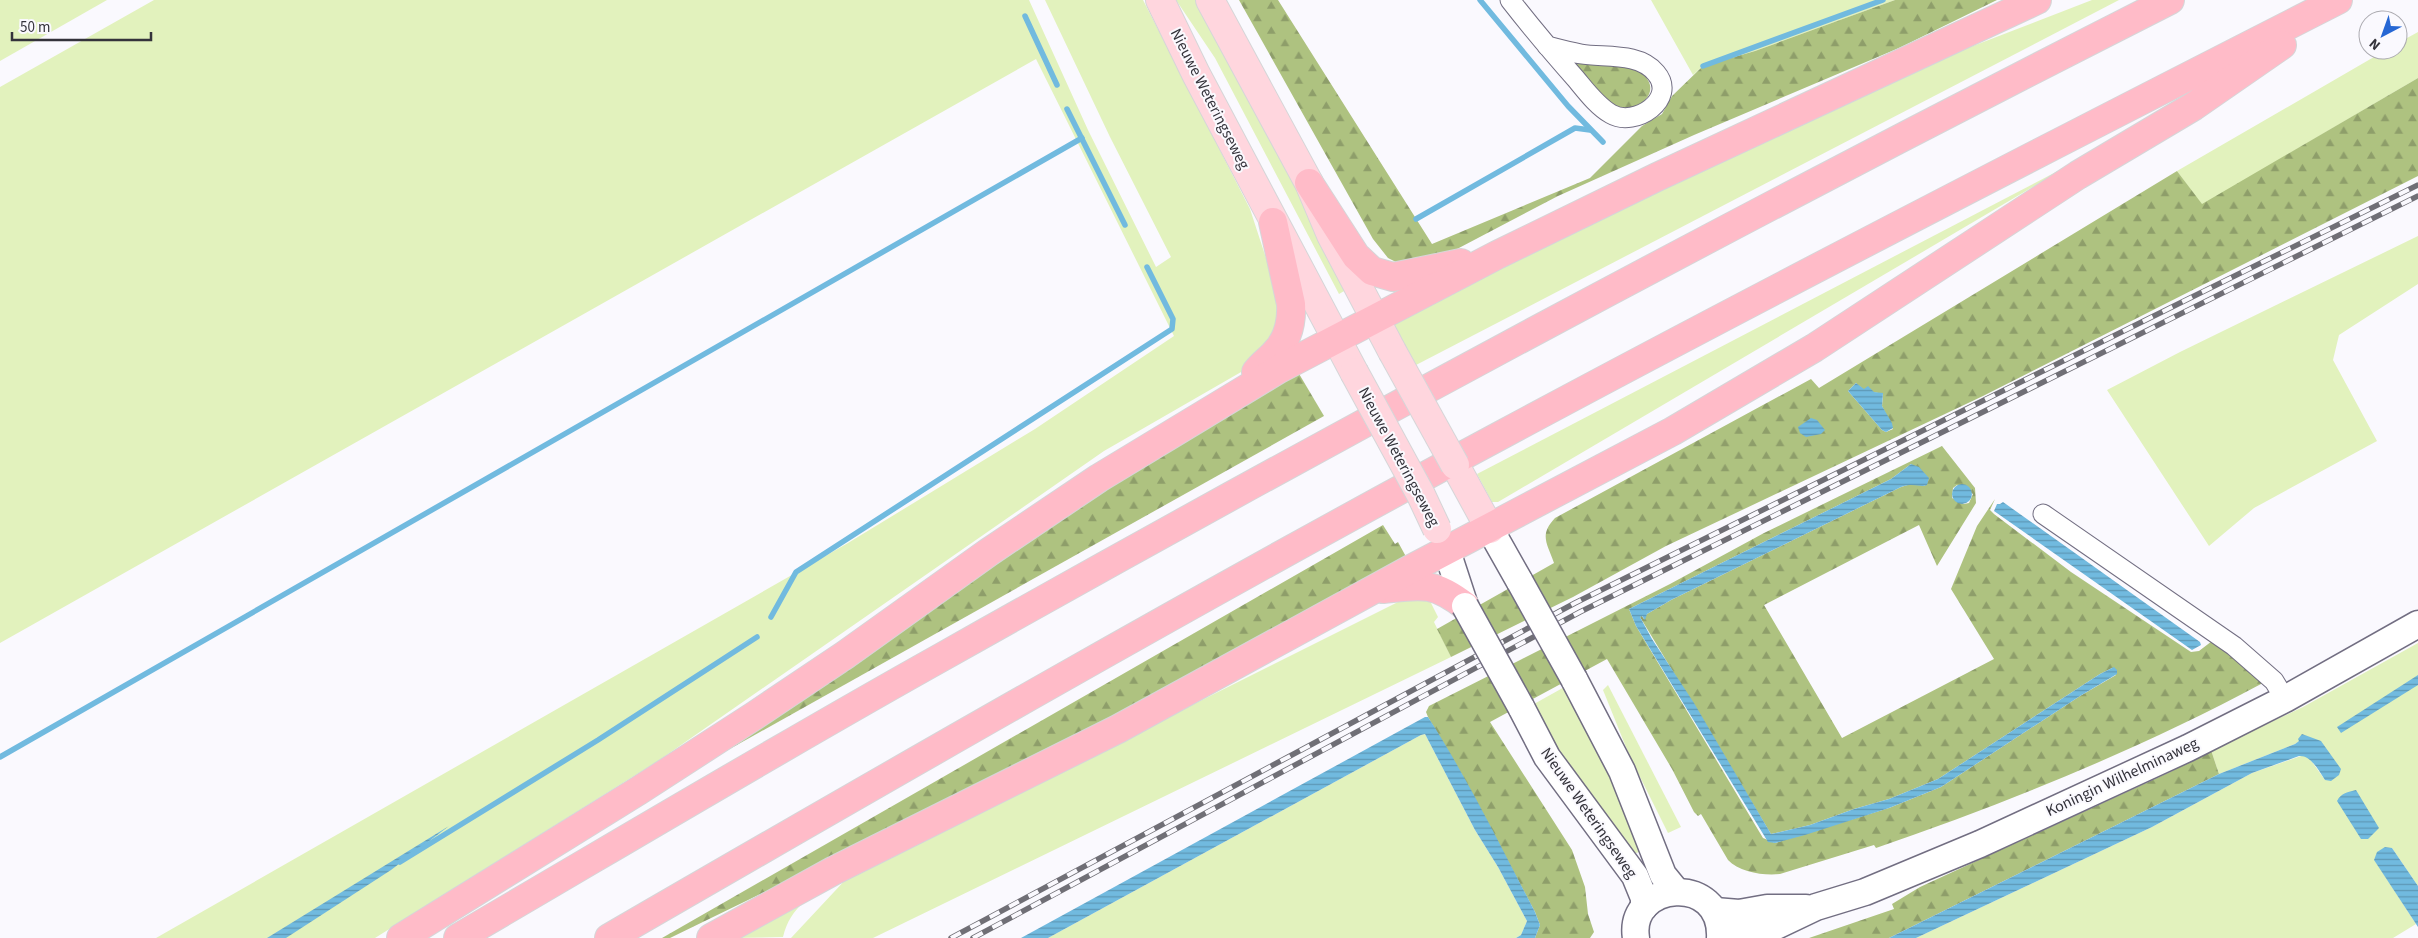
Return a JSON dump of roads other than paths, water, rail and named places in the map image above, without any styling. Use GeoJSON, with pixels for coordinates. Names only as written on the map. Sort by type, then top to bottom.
{"type":"FeatureCollection","features":[{"type":"Feature","properties":{"kind":"highway"},"geometry":{"type":"LineString","coordinates":[[401,938],[721,737],[852,650],[989,552],[1099,478],[1244,390],[1497,255],[1657,177],[2037,0]]}},
{"type":"Feature","properties":{"kind":"highway"},"geometry":{"type":"LineString","coordinates":[[458,938],[938,658],[1470,365],[1900,137],[2170,0]]}},
{"type":"Feature","properties":{"kind":"highway"},"geometry":{"type":"LineString","coordinates":[[609,938],[1008,708],[1505,433],[1904,221],[2338,0]]}},
{"type":"Feature","properties":{"kind":"highway"},"geometry":{"type":"LineString","coordinates":[[712,938],[833,871],[1110,733],[1374,590],[1442,540],[1484,517],[1673,431],[1814,348],[2078,175],[2194,106],[2346,0]]}},
{"type":"Feature","properties":{"kind":"highway"},"geometry":{"type":"LineString","coordinates":[[1309,183],[1356,256],[1365,267],[1377,274],[1393,277],[1497,255]]}},
{"type":"Feature","properties":{"kind":"highway"},"geometry":{"type":"LineString","coordinates":[[1244,390],[1262,364],[1282,346],[1291,323],[1291,304],[1273,222]]}},
{"type":"Feature","properties":{"kind":"highway"},"geometry":{"type":"LineString","coordinates":[[1374,590],[1426,586],[1448,592],[1465,606]]}},
{"type":"Feature","properties":{"kind":"main road","name":"Nieuwe Weteringseweg"},"geometry":{"type":"LineString","coordinates":[[1160,0],[1273,222],[1442,540],[1465,606],[1547,757],[1635,876],[1644,898],[1644,907]]}},
{"type":"Feature","properties":{"kind":"main road","name":"Nieuwe Weteringseweg"},"geometry":{"type":"LineString","coordinates":[[1210,0],[1309,183],[1331,235],[1375,320],[1574,679],[1622,771],[1663,875],[1676,891]]}},
{"type":"Feature","properties":{"kind":"main road","name":"Koningin Wilhelminaweg"},"geometry":{"type":"LineString","coordinates":[[1732,938],[1770,917],[1816,908],[1910,875],[2188,748],[2285,699],[2418,624]]}},
{"type":"Feature","properties":{"kind":"main road"},"geometry":{"type":"LineString","coordinates":[[1636,938],[1638,920],[1644,907],[1654,899],[1676,891],[1699,897],[1715,911],[1720,928],[1720,938]]}},
{"type":"Feature","properties":{"kind":"main road","name":"Koningin Wilhelminaweg"},"geometry":{"type":"LineString","coordinates":[[1715,911],[1770,917]]}},
{"type":"Feature","properties":{"kind":"street"},"geometry":{"type":"LineString","coordinates":[[1510,0],[1547,46],[1596,102],[1612,115],[1623,118],[1634,117],[1655,106],[1660,98],[1661,82],[1657,74],[1648,65],[1621,57],[1580,54],[1547,46]]}},
{"type":"Feature","properties":{"kind":"street"},"geometry":{"type":"LineString","coordinates":[[2043,514],[2234,646],[2274,681],[2285,699]]}},
{"type":"Feature","properties":{"kind":"water"},"geometry":{"type":"Polygon","coordinates":[[[1856,383],[1864,389],[1868,386],[1874,392],[1883,393],[1882,406],[1893,428],[1886,432],[1882,430],[1848,391],[1856,383]]]}},
{"type":"Feature","properties":{"kind":"water"},"geometry":{"type":"Polygon","coordinates":[[[1811,418],[1817,420],[1825,430],[1821,434],[1806,437],[1800,433],[1798,427],[1811,418]]]}},
{"type":"Feature","properties":{"kind":"water"},"geometry":{"type":"Polygon","coordinates":[[[1911,464],[1919,467],[1929,478],[1927,485],[1901,487],[1671,600],[1647,614],[1645,620],[1642,616],[1640,617],[1652,639],[1694,703],[1771,834],[1810,825],[1889,799],[1938,779],[2100,674],[2114,667],[2117,670],[2117,674],[1941,787],[1889,808],[1805,835],[1775,843],[1768,842],[1636,626],[1629,609],[1891,479],[1911,464]]]}},
{"type":"Feature","properties":{"kind":"water"},"geometry":{"type":"Polygon","coordinates":[[[1962,484],[1969,487],[1972,494],[1969,501],[1962,504],[1955,501],[1952,494],[1955,487],[1962,484]]]}},
{"type":"Feature","properties":{"kind":"water"},"geometry":{"type":"Polygon","coordinates":[[[2003,502],[2200,642],[2201,645],[2192,650],[1994,511],[1997,504],[2003,502]]]}},
{"type":"Feature","properties":{"kind":"water"},"geometry":{"type":"Polygon","coordinates":[[[2418,675],[2418,685],[2341,733],[2337,727],[2418,675]]]}},
{"type":"Feature","properties":{"kind":"water"},"geometry":{"type":"Polygon","coordinates":[[[1428,717],[1457,764],[1535,912],[1540,925],[1535,938],[1516,938],[1521,935],[1527,921],[1498,867],[1475,830],[1425,734],[1048,938],[1021,938],[1428,717]]]}},
{"type":"Feature","properties":{"kind":"water"},"geometry":{"type":"Polygon","coordinates":[[[2302,734],[2321,741],[2341,769],[2339,775],[2331,781],[2325,780],[2311,761],[2303,756],[2299,756],[2252,773],[2152,827],[1916,938],[1889,938],[2219,774],[2295,744],[2299,741],[2298,739],[2302,734]]]}},
{"type":"Feature","properties":{"kind":"water"},"geometry":{"type":"Polygon","coordinates":[[[2356,790],[2379,828],[2368,839],[2361,839],[2337,801],[2348,792],[2356,790]]]}},
{"type":"Feature","properties":{"kind":"water"},"geometry":{"type":"Polygon","coordinates":[[[449,826],[391,870],[286,938],[267,938],[449,826]]]}},
{"type":"Feature","properties":{"kind":"water"},"geometry":{"type":"Polygon","coordinates":[[[2385,847],[2392,848],[2418,886],[2418,927],[2374,860],[2377,852],[2385,847]]]}},
{"type":"Feature","properties":{"kind":"waterway"},"geometry":{"type":"LineString","coordinates":[[1480,0],[1568,106],[1603,142]]}},
{"type":"Feature","properties":{"kind":"waterway"},"geometry":{"type":"LineString","coordinates":[[1703,66],[1883,0]]}},
{"type":"Feature","properties":{"kind":"waterway"},"geometry":{"type":"LineString","coordinates":[[1025,16],[1057,85]]}},
{"type":"Feature","properties":{"kind":"waterway"},"geometry":{"type":"LineString","coordinates":[[1067,109],[1125,225]]}},
{"type":"Feature","properties":{"kind":"waterway"},"geometry":{"type":"LineString","coordinates":[[1416,219],[1575,128],[1590,130]]}},
{"type":"Feature","properties":{"kind":"waterway"},"geometry":{"type":"LineString","coordinates":[[0,757],[1082,138]]}},
{"type":"Feature","properties":{"kind":"waterway"},"geometry":{"type":"LineString","coordinates":[[771,617],[796,572],[1172,329],[1173,319],[1147,267]]}},
{"type":"Feature","properties":{"kind":"waterway"},"geometry":{"type":"LineString","coordinates":[[400,862],[598,740],[757,637]]}},
{"type":"Feature","properties":{"kind":"railway"},"geometry":{"type":"LineString","coordinates":[[951,938],[1575,603],[2418,185]]}},
{"type":"Feature","properties":{"kind":"railway"},"geometry":{"type":"LineString","coordinates":[[973,938],[1580,612],[2418,196]]}}]}
